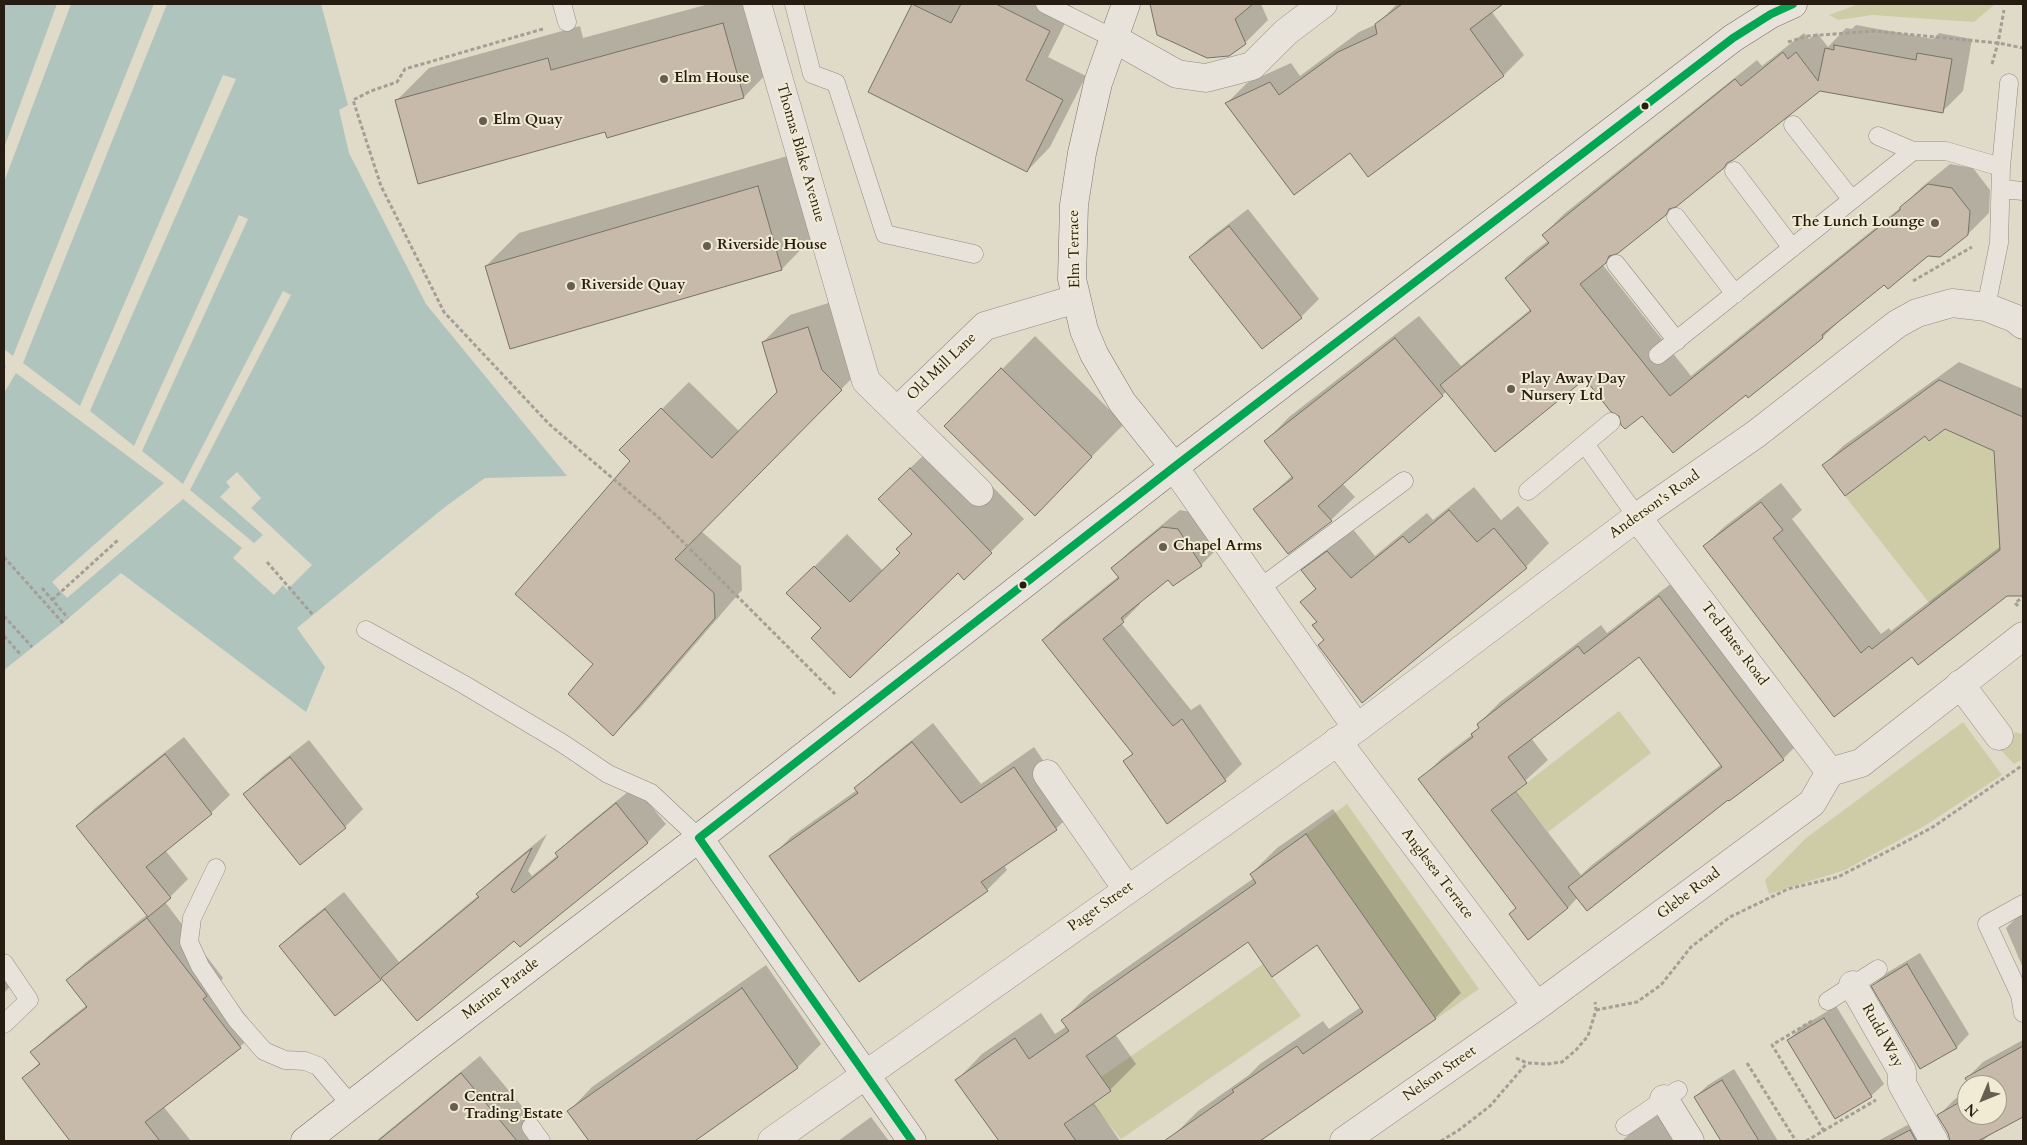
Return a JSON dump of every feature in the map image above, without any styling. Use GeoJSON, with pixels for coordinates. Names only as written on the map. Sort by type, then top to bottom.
{"type":"FeatureCollection","features":[{"type":"Feature","properties":{"kind":"street","name":"Thomas Blake Avenue"},"geometry":{"type":"LineString","coordinates":[[757,4],[866,381],[979,492]]}},
{"type":"Feature","properties":{"kind":"street","name":"Elm Terrace"},"geometry":{"type":"LineString","coordinates":[[1126,4],[1113,38],[1089,119],[1074,205],[1072,279],[1084,330],[1112,385],[1139,425],[1174,467]]}},
{"type":"Feature","properties":{"kind":"street"},"geometry":{"type":"LineString","coordinates":[[1113,38],[1177,74],[1206,78],[1252,66],[1286,32],[1323,4]]}},
{"type":"Feature","properties":{"kind":"street","name":"Marine Parade"},"geometry":{"type":"LineString","coordinates":[[305,1141],[699,838],[1174,467],[1733,38],[1771,14],[1793,4]]}},
{"type":"Feature","properties":{"kind":"street","name":"Old Mill Lane"},"geometry":{"type":"LineString","coordinates":[[897,411],[985,326],[1076,299]]}},
{"type":"Feature","properties":{"kind":"street","name":"Anderson's Road"},"geometry":{"type":"LineString","coordinates":[[1347,734],[1637,517],[1756,434],[1897,324],[1917,313],[1952,303],[1986,307],[2014,318],[2023,325]]}},
{"type":"Feature","properties":{"kind":"street","name":"Anglesea Terrace"},"geometry":{"type":"LineString","coordinates":[[1174,467],[1260,588],[1347,734],[1537,1006]]}},
{"type":"Feature","properties":{"kind":"street","name":"Ted Bates Road"},"geometry":{"type":"LineString","coordinates":[[1637,517],[1830,772]]}},
{"type":"Feature","properties":{"kind":"street"},"geometry":{"type":"LineString","coordinates":[[1830,772],[1861,763],[2023,636]]}},
{"type":"Feature","properties":{"kind":"street"},"geometry":{"type":"LineString","coordinates":[[1960,684],[1999,736]]}},
{"type":"Feature","properties":{"kind":"street","name":"Paget Street"},"geometry":{"type":"LineString","coordinates":[[772,1141],[1347,734]]}},
{"type":"Feature","properties":{"kind":"street","name":"Glebe Road"},"geometry":{"type":"LineString","coordinates":[[1537,1006],[1812,803],[1830,772]]}},
{"type":"Feature","properties":{"kind":"street"},"geometry":{"type":"LineString","coordinates":[[1047,774],[1127,889]]}},
{"type":"Feature","properties":{"kind":"street"},"geometry":{"type":"LineString","coordinates":[[699,838],[912,1141]]}},
{"type":"Feature","properties":{"kind":"street","name":"Rudd Way"},"geometry":{"type":"LineString","coordinates":[[1852,985],[1902,1071],[1902,1084],[1934,1141]]}},
{"type":"Feature","properties":{"kind":"street","name":"Nelson Street"},"geometry":{"type":"LineString","coordinates":[[1344,1141],[1537,1006]]}},
{"type":"Feature","properties":{"kind":"street"},"geometry":{"type":"LineString","coordinates":[[1671,1095],[1690,1141]]}},
{"type":"Feature","properties":{"kind":"lane"},"geometry":{"type":"LineString","coordinates":[[562,4],[567,22]]}},
{"type":"Feature","properties":{"kind":"lane"},"geometry":{"type":"LineString","coordinates":[[796,4],[812,74],[836,83],[885,234],[974,254]]}},
{"type":"Feature","properties":{"kind":"lane"},"geometry":{"type":"LineString","coordinates":[[1045,4],[1113,38]]}},
{"type":"Feature","properties":{"kind":"lane"},"geometry":{"type":"LineString","coordinates":[[1986,307],[1999,243],[2002,189],[2001,167],[2008,83]]}},
{"type":"Feature","properties":{"kind":"lane"},"geometry":{"type":"LineString","coordinates":[[1793,125],[1852,200]]}},
{"type":"Feature","properties":{"kind":"lane"},"geometry":{"type":"LineString","coordinates":[[1878,136],[1913,151],[1946,151],[2001,167]]}},
{"type":"Feature","properties":{"kind":"lane"},"geometry":{"type":"LineString","coordinates":[[1658,355],[1913,151]]}},
{"type":"Feature","properties":{"kind":"lane"},"geometry":{"type":"LineString","coordinates":[[1734,171],[1792,248]]}},
{"type":"Feature","properties":{"kind":"lane"},"geometry":{"type":"LineString","coordinates":[[2002,189],[2023,191]]}},
{"type":"Feature","properties":{"kind":"lane"},"geometry":{"type":"LineString","coordinates":[[1676,218],[1735,294]]}},
{"type":"Feature","properties":{"kind":"lane"},"geometry":{"type":"LineString","coordinates":[[1616,264],[1677,341]]}},
{"type":"Feature","properties":{"kind":"lane"},"geometry":{"type":"LineString","coordinates":[[1528,491],[1611,422]]}},
{"type":"Feature","properties":{"kind":"lane"},"geometry":{"type":"LineString","coordinates":[[1585,444],[1637,517]]}},
{"type":"Feature","properties":{"kind":"lane"},"geometry":{"type":"LineString","coordinates":[[1260,588],[1404,481]]}},
{"type":"Feature","properties":{"kind":"lane"},"geometry":{"type":"LineString","coordinates":[[366,630],[463,684],[562,743],[608,774],[651,793],[699,838]]}},
{"type":"Feature","properties":{"kind":"lane"},"geometry":{"type":"LineString","coordinates":[[216,868],[192,918],[189,942],[200,966],[236,1019],[264,1051],[285,1060],[305,1061],[318,1066],[351,1105]]}},
{"type":"Feature","properties":{"kind":"lane"},"geometry":{"type":"LineString","coordinates":[[2023,904],[1987,924],[2020,995],[2023,1013]]}},
{"type":"Feature","properties":{"kind":"lane"},"geometry":{"type":"LineString","coordinates":[[4,963],[29,1000],[4,1024]]}},
{"type":"Feature","properties":{"kind":"lane"},"geometry":{"type":"LineString","coordinates":[[1828,1001],[1878,969]]}},
{"type":"Feature","properties":{"kind":"lane"},"geometry":{"type":"LineString","coordinates":[[1625,1126],[1671,1095]]}},
{"type":"Feature","properties":{"kind":"lane"},"geometry":{"type":"LineString","coordinates":[[531,1127],[541,1141]]}},
{"type":"Feature","properties":{"kind":"path"},"geometry":{"type":"LineString","coordinates":[[1998,43],[2004,10]]}},
{"type":"Feature","properties":{"kind":"path"},"geometry":{"type":"LineString","coordinates":[[567,22],[405,69],[397,82],[371,91],[353,100],[381,186],[444,312],[549,424],[658,517],[856,715]]}},
{"type":"Feature","properties":{"kind":"path"},"geometry":{"type":"LineString","coordinates":[[1781,44],[1808,36],[1874,31],[1998,43],[2023,48]]}},
{"type":"Feature","properties":{"kind":"path"},"geometry":{"type":"LineString","coordinates":[[1905,285],[1972,247],[1997,258]]}},
{"type":"Feature","properties":{"kind":"path"},"geometry":{"type":"LineString","coordinates":[[52,600],[118,540]]}},
{"type":"Feature","properties":{"kind":"path"},"geometry":{"type":"LineString","coordinates":[[4,557],[63,623]]}},
{"type":"Feature","properties":{"kind":"path"},"geometry":{"type":"LineString","coordinates":[[267,562],[313,614]]}},
{"type":"Feature","properties":{"kind":"path"},"geometry":{"type":"LineString","coordinates":[[42,588],[68,618]]}},
{"type":"Feature","properties":{"kind":"path"},"geometry":{"type":"LineString","coordinates":[[4,616],[32,647]]}},
{"type":"Feature","properties":{"kind":"path"},"geometry":{"type":"LineString","coordinates":[[4,636],[21,655]]}},
{"type":"Feature","properties":{"kind":"path"},"geometry":{"type":"LineString","coordinates":[[1596,1010],[1637,1002],[1660,985],[1691,947],[1730,917],[1788,889],[1838,877],[1892,849],[1933,827],[2023,765]]}},
{"type":"Feature","properties":{"kind":"path"},"geometry":{"type":"LineString","coordinates":[[1494,1036],[1506,1051],[1528,1063],[1547,1064],[1562,1062],[1588,1036],[1596,1010],[1592,986],[1583,972]]}},
{"type":"Feature","properties":{"kind":"path"},"geometry":{"type":"LineString","coordinates":[[1824,1131],[1772,1045],[1832,1009],[1828,1001]]}},
{"type":"Feature","properties":{"kind":"path"},"geometry":{"type":"LineString","coordinates":[[1441,1141],[1459,1130],[1490,1106],[1528,1063]]}},
{"type":"Feature","properties":{"kind":"path"},"geometry":{"type":"LineString","coordinates":[[1747,1063],[1796,1141]]}},
{"type":"Feature","properties":{"kind":"path"},"geometry":{"type":"LineString","coordinates":[[1806,1141],[1902,1084]]}},
{"type":"Feature","properties":{"kind":"green space"},"geometry":{"type":"Polygon","coordinates":[[[1859,4],[1994,5],[1974,22],[1872,15],[1838,20],[1829,15],[1859,4]]]}},
{"type":"Feature","properties":{"kind":"green space"},"geometry":{"type":"Polygon","coordinates":[[[1945,429],[1994,451],[2001,550],[1930,604],[1845,496],[1925,436],[1929,440],[1945,429]]]}},
{"type":"Feature","properties":{"kind":"green space"},"geometry":{"type":"Polygon","coordinates":[[[1619,711],[1651,753],[1548,832],[1515,792],[1619,711]]]}},
{"type":"Feature","properties":{"kind":"green space"},"geometry":{"type":"Polygon","coordinates":[[[1963,722],[2002,775],[1926,825],[1845,870],[1769,894],[1765,880],[1806,838],[1963,722]]]}},
{"type":"Feature","properties":{"kind":"green space"},"geometry":{"type":"Polygon","coordinates":[[[2016,732],[2020,734],[2023,732],[2023,759],[2014,764],[1997,746],[2016,732]]]}},
{"type":"Feature","properties":{"kind":"green space"},"geometry":{"type":"Polygon","coordinates":[[[1347,804],[1479,989],[1436,1019],[1306,834],[1347,804]]]}},
{"type":"Feature","properties":{"kind":"green space"},"geometry":{"type":"Polygon","coordinates":[[[1263,964],[1301,1016],[1121,1139],[1092,1104],[1111,1091],[1101,1077],[1263,964]]]}},
{"type":"Feature","properties":{"kind":"shaded area"},"geometry":{"type":"Polygon","coordinates":[[[4,4],[321,4],[348,105],[339,110],[349,153],[426,304],[567,476],[485,478],[445,507],[297,628],[325,667],[306,712],[121,573],[4,670],[4,4]]]}},
{"type":"Feature","properties":{"kind":"pier"},"geometry":{"type":"Polygon","coordinates":[[[57,4],[71,4],[4,182],[4,148],[57,4]]]}},
{"type":"Feature","properties":{"kind":"pier"},"geometry":{"type":"Polygon","coordinates":[[[154,4],[167,4],[23,363],[80,406],[223,75],[236,79],[90,411],[134,446],[239,215],[248,219],[142,451],[183,484],[283,291],[291,295],[190,490],[254,543],[263,535],[220,497],[230,487],[226,482],[237,472],[261,498],[251,508],[312,565],[287,590],[283,585],[274,595],[233,558],[242,548],[183,499],[67,598],[52,582],[164,483],[16,373],[4,393],[4,371],[6,366],[4,365],[4,349],[13,356],[154,4]]]}},
{"type":"Feature","properties":{"kind":"building"},"geometry":{"type":"Polygon","coordinates":[[[912,4],[951,23],[961,4],[996,4],[1050,31],[1026,80],[1063,100],[1027,172],[868,92],[912,4]]]}},
{"type":"Feature","properties":{"kind":"building"},"geometry":{"type":"Polygon","coordinates":[[[1150,4],[1253,4],[1235,19],[1246,44],[1229,56],[1207,58],[1157,35],[1150,4]]]}},
{"type":"Feature","properties":{"kind":"building"},"geometry":{"type":"Polygon","coordinates":[[[1402,4],[1503,4],[1470,29],[1504,76],[1368,177],[1350,153],[1294,195],[1225,103],[1270,82],[1279,95],[1338,52],[1377,34],[1375,24],[1402,4]]]}},
{"type":"Feature","properties":{"kind":"building"},"geometry":{"type":"Polygon","coordinates":[[[723,23],[744,98],[607,138],[605,132],[418,184],[395,100],[548,58],[551,70],[723,23]]]}},
{"type":"Feature","properties":{"kind":"building"},"geometry":{"type":"Polygon","coordinates":[[[1834,45],[1916,60],[1917,53],[1952,59],[1943,113],[1820,91],[1727,163],[1724,168],[1676,207],[1669,209],[1666,215],[1617,254],[1609,256],[1606,263],[1580,284],[1670,396],[1900,210],[1900,207],[1928,184],[1952,188],[1970,211],[1968,235],[1940,257],[1928,256],[1888,289],[1884,285],[1822,335],[1823,338],[1748,398],[1746,395],[1673,453],[1642,416],[1625,429],[1621,425],[1619,416],[1611,412],[1585,379],[1495,452],[1440,385],[1531,311],[1505,278],[1549,243],[1542,235],[1735,79],[1741,86],[1783,52],[1788,59],[1796,52],[1818,81],[1825,48],[1834,50],[1834,45]]]}},
{"type":"Feature","properties":{"kind":"building"},"geometry":{"type":"Polygon","coordinates":[[[758,186],[782,270],[510,349],[485,266],[758,186]]]}},
{"type":"Feature","properties":{"kind":"building"},"geometry":{"type":"Polygon","coordinates":[[[1229,226],[1302,318],[1262,349],[1189,257],[1229,226]]]}},
{"type":"Feature","properties":{"kind":"building"},"geometry":{"type":"Polygon","coordinates":[[[808,327],[822,370],[842,390],[675,559],[714,593],[715,618],[613,736],[568,694],[593,664],[515,594],[630,461],[619,450],[661,408],[712,458],[777,392],[762,342],[808,327]]]}},
{"type":"Feature","properties":{"kind":"building"},"geometry":{"type":"Polygon","coordinates":[[[1395,338],[1443,396],[1318,506],[1332,521],[1288,554],[1253,509],[1293,478],[1264,441],[1395,338]]]}},
{"type":"Feature","properties":{"kind":"building"},"geometry":{"type":"Polygon","coordinates":[[[1001,368],[1092,457],[1035,516],[944,426],[1001,368]]]}},
{"type":"Feature","properties":{"kind":"building"},"geometry":{"type":"Polygon","coordinates":[[[1939,380],[2023,417],[2023,596],[2007,596],[1918,665],[1912,657],[1834,717],[1703,546],[1761,502],[1783,530],[1773,538],[1861,653],[1869,646],[1872,649],[2000,550],[1994,451],[1945,429],[1929,441],[1925,436],[1845,496],[1822,465],[1939,380]]]}},
{"type":"Feature","properties":{"kind":"building"},"geometry":{"type":"Polygon","coordinates":[[[910,468],[992,553],[964,580],[958,573],[850,678],[811,638],[821,628],[786,593],[814,566],[850,602],[900,553],[896,549],[912,534],[878,499],[910,468]]]}},
{"type":"Feature","properties":{"kind":"building"},"geometry":{"type":"Polygon","coordinates":[[[1449,510],[1477,542],[1494,528],[1527,568],[1362,703],[1318,645],[1324,640],[1312,625],[1317,622],[1300,602],[1316,589],[1301,570],[1327,551],[1351,578],[1403,536],[1409,543],[1449,510]]]}},
{"type":"Feature","properties":{"kind":"building"},"geometry":{"type":"Polygon","coordinates":[[[1162,527],[1178,529],[1202,566],[1173,586],[1168,580],[1121,618],[1124,622],[1103,639],[1173,726],[1182,719],[1226,781],[1167,824],[1123,761],[1133,754],[1042,640],[1119,578],[1111,568],[1162,527]]]}},
{"type":"Feature","properties":{"kind":"building"},"geometry":{"type":"Polygon","coordinates":[[[1659,596],[1784,760],[1728,800],[1587,911],[1568,887],[1722,767],[1639,657],[1508,757],[1527,783],[1491,810],[1568,908],[1528,940],[1509,914],[1516,908],[1418,779],[1473,737],[1471,734],[1479,728],[1477,724],[1578,646],[1584,654],[1659,596]]]}},
{"type":"Feature","properties":{"kind":"building"},"geometry":{"type":"Polygon","coordinates":[[[912,742],[961,803],[1014,767],[1057,830],[981,882],[988,891],[859,982],[769,856],[858,793],[854,788],[912,742]]]}},
{"type":"Feature","properties":{"kind":"building"},"geometry":{"type":"Polygon","coordinates":[[[165,754],[212,814],[146,867],[171,898],[148,917],[76,826],[165,754]]]}},
{"type":"Feature","properties":{"kind":"building"},"geometry":{"type":"Polygon","coordinates":[[[290,757],[346,828],[300,865],[243,794],[290,757]]]}},
{"type":"Feature","properties":{"kind":"building"},"geometry":{"type":"Polygon","coordinates":[[[616,803],[648,843],[520,947],[514,941],[417,1021],[381,978],[479,897],[476,894],[532,848],[511,890],[514,893],[558,857],[555,853],[616,803]]]}},
{"type":"Feature","properties":{"kind":"building"},"geometry":{"type":"Polygon","coordinates":[[[1306,834],[1436,1019],[1260,1141],[1164,1141],[1234,1092],[1232,1090],[1297,1046],[1303,1054],[1363,1012],[1317,945],[1272,977],[1248,942],[1086,1056],[1111,1091],[1064,1124],[1076,1141],[999,1141],[955,1080],[1015,1038],[1029,1059],[1069,1031],[1061,1020],[1256,883],[1250,874],[1306,834]]]}},
{"type":"Feature","properties":{"kind":"building"},"geometry":{"type":"Polygon","coordinates":[[[325,909],[381,980],[335,1016],[279,946],[325,909]]]}},
{"type":"Feature","properties":{"kind":"building"},"geometry":{"type":"Polygon","coordinates":[[[147,918],[207,996],[203,999],[241,1048],[145,1122],[160,1141],[70,1141],[22,1078],[40,1064],[30,1052],[87,1007],[66,980],[147,918]]]}},
{"type":"Feature","properties":{"kind":"building"},"geometry":{"type":"Polygon","coordinates":[[[1907,964],[1957,1048],[1920,1069],[1871,986],[1907,964]]]}},
{"type":"Feature","properties":{"kind":"building"},"geometry":{"type":"Polygon","coordinates":[[[742,988],[798,1068],[695,1141],[589,1141],[567,1111],[742,988]]]}},
{"type":"Feature","properties":{"kind":"building"},"geometry":{"type":"Polygon","coordinates":[[[1824,1018],[1872,1097],[1835,1119],[1787,1040],[1824,1018]]]}},
{"type":"Feature","properties":{"kind":"building"},"geometry":{"type":"Polygon","coordinates":[[[2023,1046],[2023,1117],[1978,1141],[1950,1141],[1948,1133],[1937,1115],[1957,1104],[1957,1125],[2007,1125],[2007,1075],[1970,1075],[2023,1046]]]}},
{"type":"Feature","properties":{"kind":"building","name":"Central Trading Estate"},"geometry":{"type":"Polygon","coordinates":[[[461,1073],[517,1141],[378,1141],[461,1073]]]}},
{"type":"Feature","properties":{"kind":"building"},"geometry":{"type":"Polygon","coordinates":[[[1722,1080],[1759,1141],[1721,1141],[1694,1097],[1722,1080]]]}},
{"type":"Feature","properties":{"kind":"building"},"geometry":{"type":"Polygon","coordinates":[[[1910,1130],[1916,1141],[1889,1141],[1910,1130]]]}},
{"type":"Feature","properties":{"kind":"transit line"},"geometry":{"type":"LineString","coordinates":[[912,1141],[699,838],[1174,467],[1733,38],[1771,14],[1793,4]]}},
{"type":"Feature","properties":{"kind":"place","name":"Elm House"},"geometry":{"type":"Point","coordinates":[664,79]}},
{"type":"Feature","properties":{"kind":"place","name":"Elm Quay"},"geometry":{"type":"Point","coordinates":[483,121]}},
{"type":"Feature","properties":{"kind":"place","name":"The Lunch Lounge"},"geometry":{"type":"Point","coordinates":[1935,223]}},
{"type":"Feature","properties":{"kind":"place","name":"Riverside House"},"geometry":{"type":"Point","coordinates":[707,246]}},
{"type":"Feature","properties":{"kind":"place","name":"Riverside Quay"},"geometry":{"type":"Point","coordinates":[571,286]}},
{"type":"Feature","properties":{"kind":"place","name":"Play Away Day Nursery Ltd"},"geometry":{"type":"Point","coordinates":[1511,389]}},
{"type":"Feature","properties":{"kind":"place","name":"Chapel Arms"},"geometry":{"type":"Point","coordinates":[1163,547]}},
{"type":"Feature","properties":{"kind":"place","name":"Central Trading Estate"},"geometry":{"type":"Point","coordinates":[454,1107]}}]}
